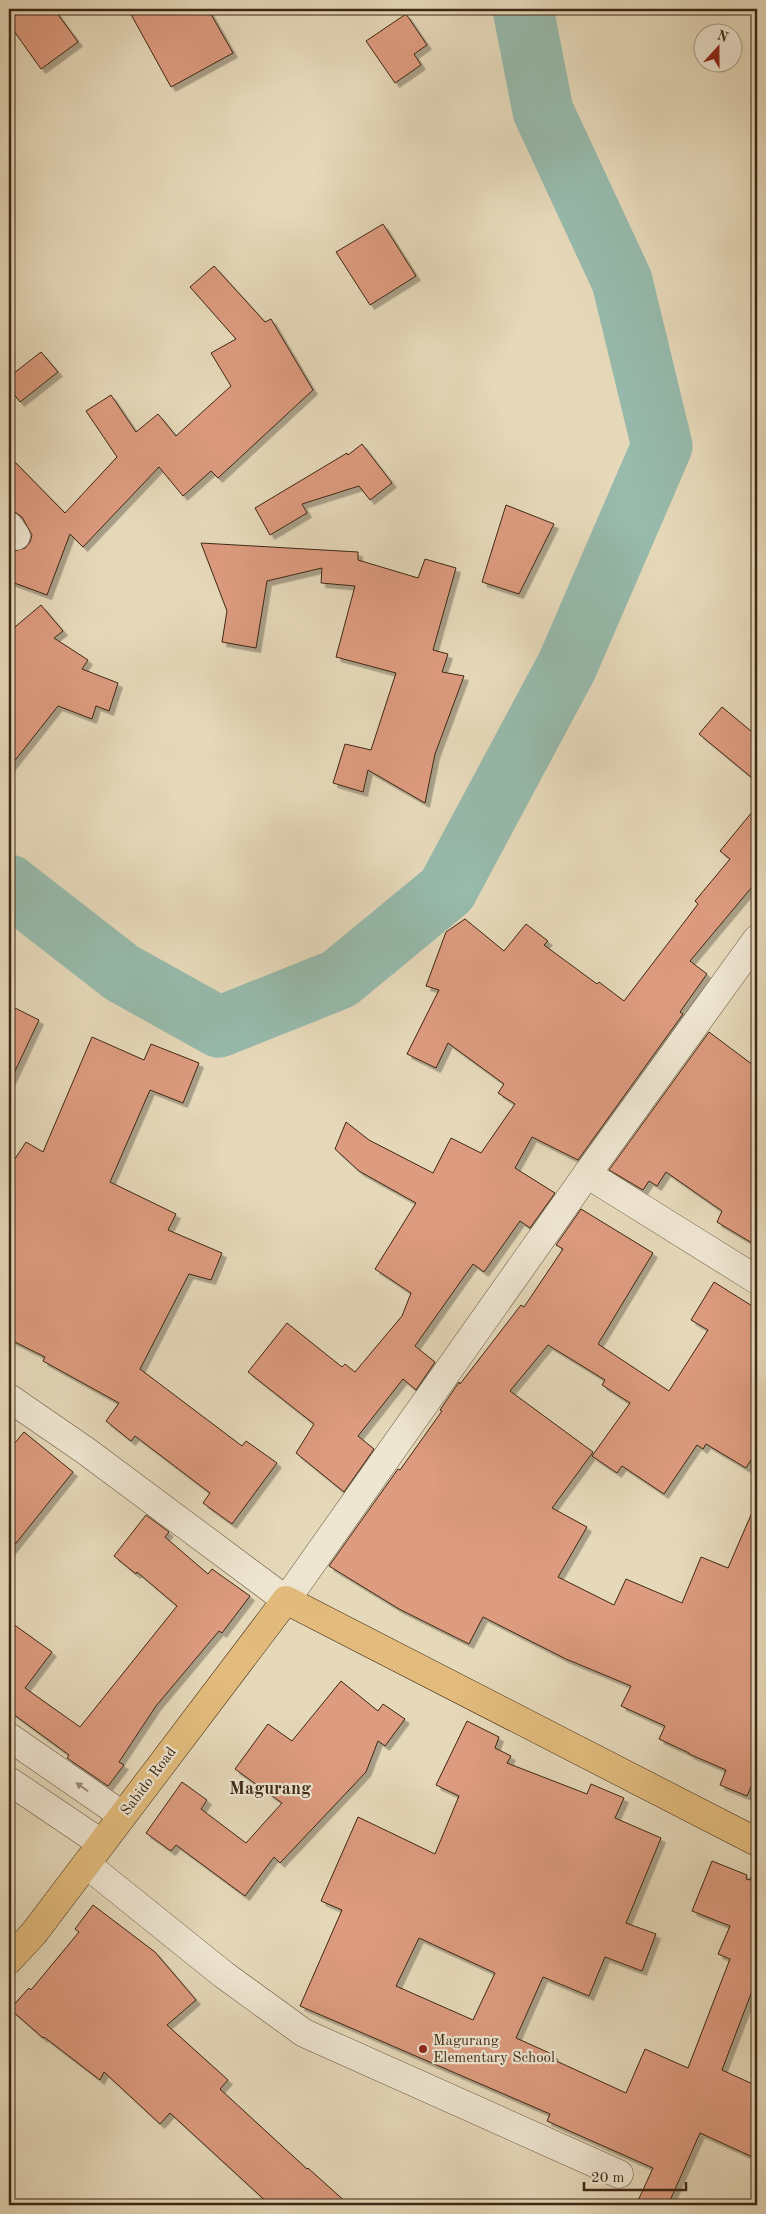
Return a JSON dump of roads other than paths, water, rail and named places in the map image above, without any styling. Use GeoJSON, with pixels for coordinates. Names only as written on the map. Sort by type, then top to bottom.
{"type":"FeatureCollection","features":[{"type":"Feature","properties":{"kind":"main road","name":"Sabido Road"},"geometry":{"type":"LineString","coordinates":[[9,1960],[34,1933],[286,1600]]}},
{"type":"Feature","properties":{"kind":"main road"},"geometry":{"type":"LineString","coordinates":[[286,1600],[757,1842]]}},
{"type":"Feature","properties":{"kind":"street"},"geometry":{"type":"LineString","coordinates":[[9,1398],[86,1451],[286,1600],[587,1174],[757,939]]}},
{"type":"Feature","properties":{"kind":"street"},"geometry":{"type":"LineString","coordinates":[[587,1174],[757,1280]]}},
{"type":"Feature","properties":{"kind":"street"},"geometry":{"type":"LineString","coordinates":[[9,1736],[122,1815]]}},
{"type":"Feature","properties":{"kind":"street"},"geometry":{"type":"LineString","coordinates":[[9,1781],[94,1854],[224,1975],[304,2033],[619,2174]]}},
{"type":"Feature","properties":{"kind":"waterway"},"geometry":{"type":"LineString","coordinates":[[9,885],[122,973],[219,1027],[339,979],[447,890],[567,666],[662,446],[622,281],[543,111],[523,9]]}},
{"type":"Feature","properties":{"kind":"place","name":"Magurang Elementary School"},"geometry":{"type":"Point","coordinates":[423,2049]}},
{"type":"Feature","properties":{"kind":"district","name":"Magurang"},"geometry":{"type":"Point","coordinates":[270,1788]}}]}
